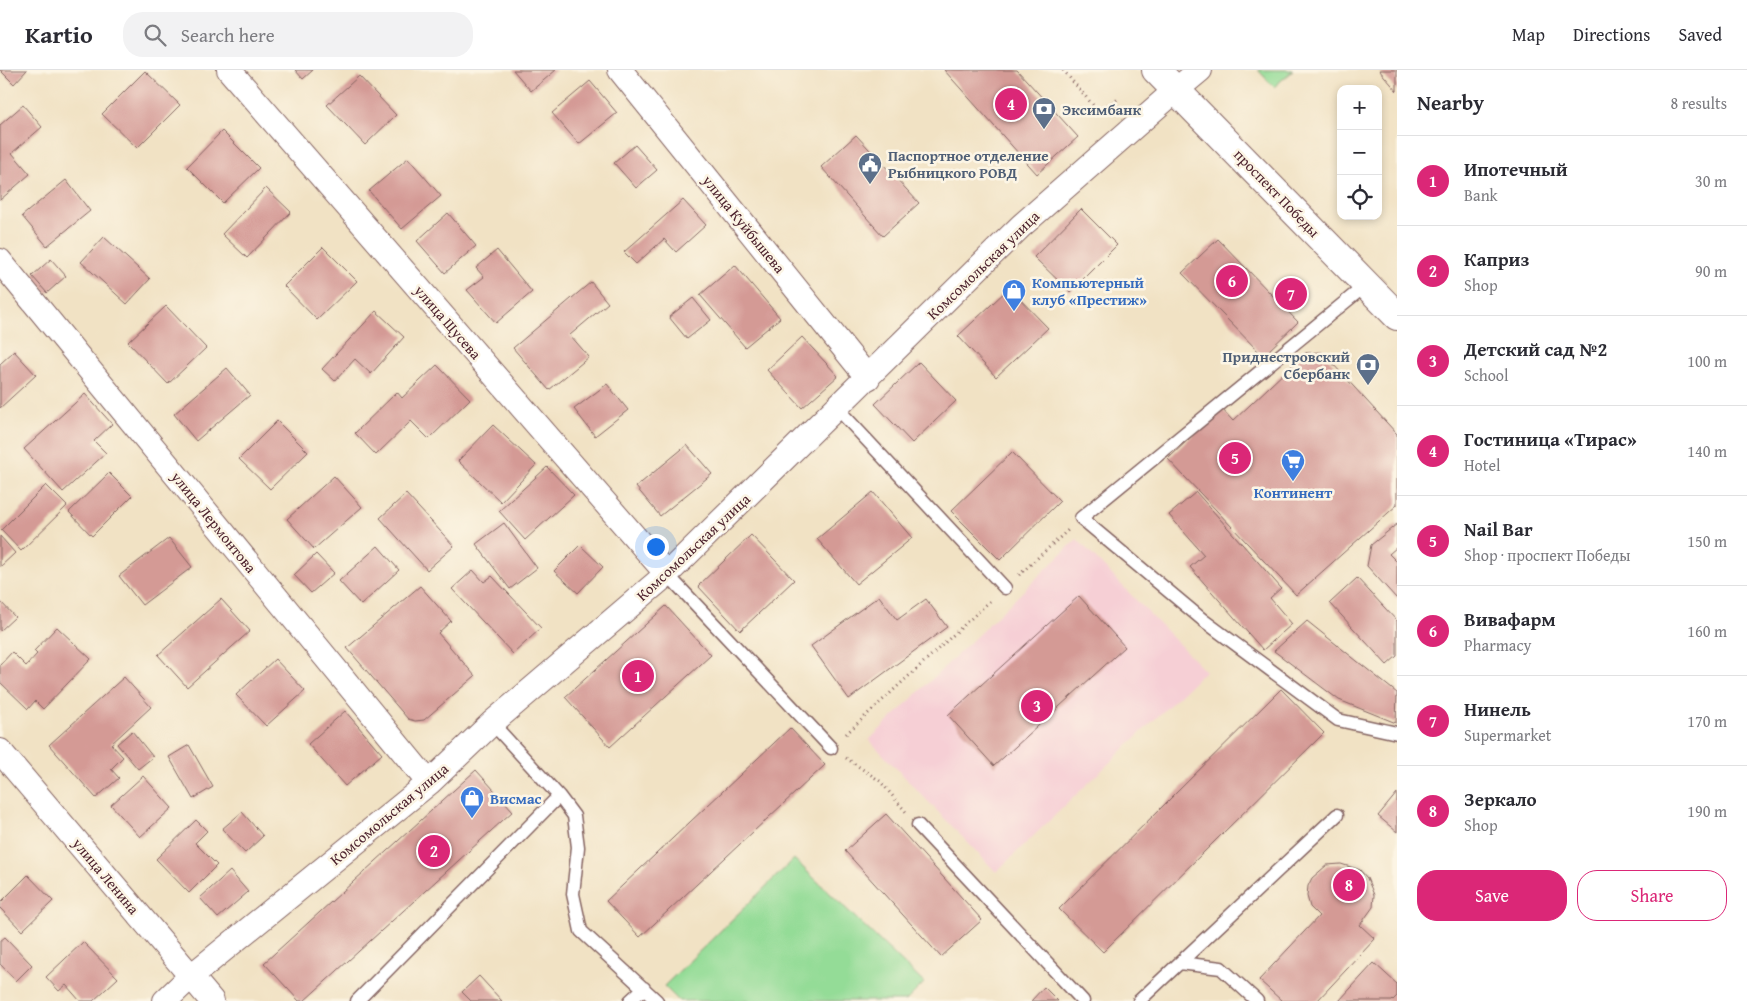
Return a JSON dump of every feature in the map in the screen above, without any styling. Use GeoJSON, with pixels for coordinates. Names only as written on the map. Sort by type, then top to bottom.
{"type":"FeatureCollection","features":[{"type":"Feature","properties":{"kind":"street","name":"улица Щусева"},"geometry":{"type":"LineString","coordinates":[[229,70],[667,574]]}},
{"type":"Feature","properties":{"kind":"street","name":"улица Куйбышева"},"geometry":{"type":"LineString","coordinates":[[620,70],[868,378]]}},
{"type":"Feature","properties":{"kind":"street","name":"проспект Победы"},"geometry":{"type":"LineString","coordinates":[[1156,70],[1397,316]]}},
{"type":"Feature","properties":{"kind":"street","name":"Комсомольская улица"},"geometry":{"type":"LineString","coordinates":[[165,1001],[190,977],[429,783],[492,723],[667,574],[1021,226],[1200,70]]}},
{"type":"Feature","properties":{"kind":"street","name":"улица Лермонтова"},"geometry":{"type":"LineString","coordinates":[[0,261],[429,783]]}},
{"type":"Feature","properties":{"kind":"street","name":"улица Ленина"},"geometry":{"type":"LineString","coordinates":[[0,751],[212,1001]]}},
{"type":"Feature","properties":{"kind":"lane"},"geometry":{"type":"LineString","coordinates":[[1366,284],[1081,518],[1203,620],[1338,720],[1397,733]]}},
{"type":"Feature","properties":{"kind":"lane"},"geometry":{"type":"LineString","coordinates":[[837,408],[1005,588]]}},
{"type":"Feature","properties":{"kind":"lane"},"geometry":{"type":"LineString","coordinates":[[667,574],[831,748]]}},
{"type":"Feature","properties":{"kind":"lane"},"geometry":{"type":"LineString","coordinates":[[492,723],[559,796],[574,816],[578,846],[573,894],[581,931],[657,1001]]}},
{"type":"Feature","properties":{"kind":"lane"},"geometry":{"type":"LineString","coordinates":[[357,1001],[559,796]]}},
{"type":"Feature","properties":{"kind":"lane"},"geometry":{"type":"LineString","coordinates":[[1139,1001],[1337,815]]}},
{"type":"Feature","properties":{"kind":"lane"},"geometry":{"type":"LineString","coordinates":[[918,825],[1083,1001]]}},
{"type":"Feature","properties":{"kind":"lane"},"geometry":{"type":"LineString","coordinates":[[1180,963],[1221,968],[1257,1001]]}},
{"type":"Feature","properties":{"kind":"lane"},"geometry":{"type":"LineString","coordinates":[[630,1001],[644,988]]}},
{"type":"Feature","properties":{"kind":"path"},"geometry":{"type":"LineString","coordinates":[[1063,70],[1098,111],[1120,98]]}},
{"type":"Feature","properties":{"kind":"path"},"geometry":{"type":"LineString","coordinates":[[918,825],[880,781],[831,748],[1081,518]]}},
{"type":"Feature","properties":{"kind":"shaded area"},"geometry":{"type":"Polygon","coordinates":[[[1077,539],[1205,671],[996,872],[869,740],[1077,539]]]}},
{"type":"Feature","properties":{"kind":"green space"},"geometry":{"type":"Polygon","coordinates":[[[1258,70],[1293,70],[1274,87],[1258,70]]]}},
{"type":"Feature","properties":{"kind":"green space"},"geometry":{"type":"Polygon","coordinates":[[[794,859],[924,983],[906,1001],[679,1001],[664,986],[794,859]]]}},
{"type":"Feature","properties":{"kind":"building"},"geometry":{"type":"Polygon","coordinates":[[[0,70],[27,70],[14,84],[0,70]]]}},
{"type":"Feature","properties":{"kind":"building"},"geometry":{"type":"Polygon","coordinates":[[[295,70],[313,70],[303,79],[295,70]]]}},
{"type":"Feature","properties":{"kind":"building"},"geometry":{"type":"Polygon","coordinates":[[[513,70],[556,70],[531,91],[513,70]]]}},
{"type":"Feature","properties":{"kind":"building"},"geometry":{"type":"Polygon","coordinates":[[[944,70],[1017,70],[1078,137],[1037,174],[944,70]]]}},
{"type":"Feature","properties":{"kind":"building"},"geometry":{"type":"Polygon","coordinates":[[[1379,70],[1397,70],[1397,91],[1379,70]]]}},
{"type":"Feature","properties":{"kind":"building"},"geometry":{"type":"Polygon","coordinates":[[[145,71],[180,105],[137,148],[102,114],[145,71]]]}},
{"type":"Feature","properties":{"kind":"building"},"geometry":{"type":"Polygon","coordinates":[[[359,76],[396,115],[365,145],[327,105],[359,76]]]}},
{"type":"Feature","properties":{"kind":"building"},"geometry":{"type":"Polygon","coordinates":[[[590,81],[617,113],[579,144],[552,113],[590,81]]]}},
{"type":"Feature","properties":{"kind":"building"},"geometry":{"type":"Polygon","coordinates":[[[23,105],[42,127],[12,153],[30,174],[0,200],[0,125],[23,105]]]}},
{"type":"Feature","properties":{"kind":"building"},"geometry":{"type":"Polygon","coordinates":[[[222,131],[259,168],[223,203],[187,167],[222,131]]]}},
{"type":"Feature","properties":{"kind":"building","name":"Паспортное отделение Рыбницкого РОВД"},"geometry":{"type":"Polygon","coordinates":[[[856,135],[919,203],[883,236],[821,167],[856,135]]]}},
{"type":"Feature","properties":{"kind":"building"},"geometry":{"type":"Polygon","coordinates":[[[635,145],[657,170],[636,188],[614,163],[635,145]]]}},
{"type":"Feature","properties":{"kind":"building"},"geometry":{"type":"Polygon","coordinates":[[[408,158],[441,196],[402,229],[369,191],[408,158]]]}},
{"type":"Feature","properties":{"kind":"building"},"geometry":{"type":"Polygon","coordinates":[[[66,180],[90,211],[47,246],[22,216],[66,180]]]}},
{"type":"Feature","properties":{"kind":"building"},"geometry":{"type":"Polygon","coordinates":[[[266,188],[291,212],[247,258],[222,234],[266,188]]]}},
{"type":"Feature","properties":{"kind":"building"},"geometry":{"type":"Polygon","coordinates":[[[683,200],[706,225],[676,252],[664,239],[636,264],[624,252],[683,200]]]}},
{"type":"Feature","properties":{"kind":"building"},"geometry":{"type":"Polygon","coordinates":[[[1081,209],[1117,245],[1070,292],[1034,257],[1081,209]]]}},
{"type":"Feature","properties":{"kind":"building"},"geometry":{"type":"Polygon","coordinates":[[[448,213],[476,246],[445,273],[417,241],[448,213]]]}},
{"type":"Feature","properties":{"kind":"building"},"geometry":{"type":"Polygon","coordinates":[[[104,237],[150,279],[127,304],[81,262],[104,237]]]}},
{"type":"Feature","properties":{"kind":"building"},"geometry":{"type":"Polygon","coordinates":[[[1218,239],[1298,322],[1263,356],[1182,273],[1218,239]]]}},
{"type":"Feature","properties":{"kind":"building"},"geometry":{"type":"Polygon","coordinates":[[[323,247],[357,281],[317,320],[284,286],[323,247]]]}},
{"type":"Feature","properties":{"kind":"building"},"geometry":{"type":"Polygon","coordinates":[[[497,250],[532,292],[496,323],[467,290],[484,277],[476,268],[497,250]]]}},
{"type":"Feature","properties":{"kind":"building"},"geometry":{"type":"Polygon","coordinates":[[[51,259],[66,276],[47,293],[32,276],[51,259]]]}},
{"type":"Feature","properties":{"kind":"building"},"geometry":{"type":"Polygon","coordinates":[[[735,265],[780,318],[745,347],[700,295],[735,265]]]}},
{"type":"Feature","properties":{"kind":"building"},"geometry":{"type":"Polygon","coordinates":[[[591,282],[608,303],[570,335],[589,357],[549,390],[513,348],[591,282]]]}},
{"type":"Feature","properties":{"kind":"building"},"geometry":{"type":"Polygon","coordinates":[[[1009,288],[1048,328],[996,377],[958,336],[1009,288]]]}},
{"type":"Feature","properties":{"kind":"building"},"geometry":{"type":"Polygon","coordinates":[[[693,298],[711,320],[687,339],[669,317],[693,298]]]}},
{"type":"Feature","properties":{"kind":"building"},"geometry":{"type":"Polygon","coordinates":[[[166,306],[206,348],[168,384],[128,342],[166,306]]]}},
{"type":"Feature","properties":{"kind":"building"},"geometry":{"type":"Polygon","coordinates":[[[376,311],[404,337],[371,374],[355,359],[335,381],[322,369],[376,311]]]}},
{"type":"Feature","properties":{"kind":"building"},"geometry":{"type":"Polygon","coordinates":[[[802,337],[838,376],[802,408],[767,370],[802,337]]]}},
{"type":"Feature","properties":{"kind":"building"},"geometry":{"type":"Polygon","coordinates":[[[14,351],[36,375],[0,408],[0,364],[14,351]]]}},
{"type":"Feature","properties":{"kind":"building","name":"Континент"},"geometry":{"type":"Polygon","coordinates":[[[1322,352],[1397,434],[1397,505],[1296,595],[1168,459],[1221,408],[1233,421],[1305,353],[1322,352]]]}},
{"type":"Feature","properties":{"kind":"building"},"geometry":{"type":"Polygon","coordinates":[[[919,362],[956,401],[912,443],[875,404],[919,362]]]}},
{"type":"Feature","properties":{"kind":"building"},"geometry":{"type":"Polygon","coordinates":[[[437,365],[470,399],[429,439],[411,421],[376,455],[355,433],[397,392],[402,398],[437,365]]]}},
{"type":"Feature","properties":{"kind":"building"},"geometry":{"type":"Polygon","coordinates":[[[227,368],[250,395],[196,441],[174,414],[227,368]]]}},
{"type":"Feature","properties":{"kind":"building"},"geometry":{"type":"Polygon","coordinates":[[[607,384],[628,410],[595,436],[574,409],[607,384]]]}},
{"type":"Feature","properties":{"kind":"building"},"geometry":{"type":"Polygon","coordinates":[[[85,394],[112,424],[94,441],[106,453],[63,492],[24,449],[85,394]]]}},
{"type":"Feature","properties":{"kind":"building"},"geometry":{"type":"Polygon","coordinates":[[[277,421],[308,452],[270,489],[239,459],[277,421]]]}},
{"type":"Feature","properties":{"kind":"building"},"geometry":{"type":"Polygon","coordinates":[[[493,425],[536,465],[501,502],[458,461],[493,425]]]}},
{"type":"Feature","properties":{"kind":"building"},"geometry":{"type":"Polygon","coordinates":[[[687,445],[712,474],[660,516],[636,487],[687,445]]]}},
{"type":"Feature","properties":{"kind":"building"},"geometry":{"type":"Polygon","coordinates":[[[1012,452],[1060,501],[1000,560],[951,511],[1012,452]]]}},
{"type":"Feature","properties":{"kind":"building"},"geometry":{"type":"Polygon","coordinates":[[[547,467],[574,495],[525,540],[499,511],[547,467]]]}},
{"type":"Feature","properties":{"kind":"building"},"geometry":{"type":"Polygon","coordinates":[[[109,473],[132,496],[92,536],[69,512],[109,473]]]}},
{"type":"Feature","properties":{"kind":"building"},"geometry":{"type":"Polygon","coordinates":[[[334,476],[362,507],[314,549],[287,519],[334,476]]]}},
{"type":"Feature","properties":{"kind":"building"},"geometry":{"type":"Polygon","coordinates":[[[46,485],[67,506],[21,551],[1,530],[46,485]]]}},
{"type":"Feature","properties":{"kind":"building"},"geometry":{"type":"Polygon","coordinates":[[[873,492],[912,538],[856,584],[817,539],[873,492]]]}},
{"type":"Feature","properties":{"kind":"building"},"geometry":{"type":"Polygon","coordinates":[[[1196,492],[1281,588],[1270,598],[1292,624],[1263,650],[1190,567],[1204,555],[1169,515],[1196,492]]]}},
{"type":"Feature","properties":{"kind":"building"},"geometry":{"type":"Polygon","coordinates":[[[406,494],[454,546],[427,570],[380,518],[406,494]]]}},
{"type":"Feature","properties":{"kind":"building"},"geometry":{"type":"Polygon","coordinates":[[[504,523],[537,568],[510,589],[476,544],[504,523]]]}},
{"type":"Feature","properties":{"kind":"building"},"geometry":{"type":"Polygon","coordinates":[[[1397,524],[1397,547],[1389,554],[1397,562],[1397,599],[1367,566],[1371,545],[1397,524]]]}},
{"type":"Feature","properties":{"kind":"building"},"geometry":{"type":"Polygon","coordinates":[[[751,535],[794,580],[740,631],[698,586],[751,535]]]}},
{"type":"Feature","properties":{"kind":"building"},"geometry":{"type":"Polygon","coordinates":[[[0,536],[15,553],[0,567],[0,536]]]}},
{"type":"Feature","properties":{"kind":"building"},"geometry":{"type":"Polygon","coordinates":[[[169,538],[192,567],[142,605],[119,576],[169,538]]]}},
{"type":"Feature","properties":{"kind":"building"},"geometry":{"type":"Polygon","coordinates":[[[580,545],[603,567],[578,593],[554,571],[580,545]]]}},
{"type":"Feature","properties":{"kind":"building"},"geometry":{"type":"Polygon","coordinates":[[[378,546],[399,570],[361,605],[339,581],[378,546]]]}},
{"type":"Feature","properties":{"kind":"building"},"geometry":{"type":"Polygon","coordinates":[[[316,554],[334,573],[311,593],[294,575],[316,554]]]}},
{"type":"Feature","properties":{"kind":"building"},"geometry":{"type":"Polygon","coordinates":[[[473,570],[484,582],[492,576],[541,628],[513,654],[452,589],[473,570]]]}},
{"type":"Feature","properties":{"kind":"building"},"geometry":{"type":"Polygon","coordinates":[[[1357,578],[1397,621],[1397,656],[1387,665],[1330,603],[1357,578]]]}},
{"type":"Feature","properties":{"kind":"building"},"geometry":{"type":"Polygon","coordinates":[[[420,586],[451,621],[438,633],[475,676],[424,720],[415,721],[408,719],[347,648],[420,586]]]}},
{"type":"Feature","properties":{"kind":"building"},"geometry":{"type":"Polygon","coordinates":[[[879,596],[897,620],[926,599],[947,627],[849,699],[811,646],[879,596]]]}},
{"type":"Feature","properties":{"kind":"building"},"geometry":{"type":"Polygon","coordinates":[[[1079,596],[1125,647],[994,766],[948,715],[1079,596]]]}},
{"type":"Feature","properties":{"kind":"building"},"geometry":{"type":"Polygon","coordinates":[[[221,599],[250,631],[187,687],[158,655],[221,599]]]}},
{"type":"Feature","properties":{"kind":"building"},"geometry":{"type":"Polygon","coordinates":[[[0,601],[15,617],[0,631],[0,601]]]}},
{"type":"Feature","properties":{"kind":"building"},"geometry":{"type":"Polygon","coordinates":[[[666,606],[711,655],[610,747],[565,697],[666,606]]]}},
{"type":"Feature","properties":{"kind":"building"},"geometry":{"type":"Polygon","coordinates":[[[1307,621],[1397,693],[1396,723],[1339,700],[1274,651],[1307,621]]]}},
{"type":"Feature","properties":{"kind":"building"},"geometry":{"type":"Polygon","coordinates":[[[57,627],[91,659],[43,709],[35,701],[28,709],[0,682],[0,665],[12,652],[26,666],[37,654],[34,651],[57,627]]]}},
{"type":"Feature","properties":{"kind":"building"},"geometry":{"type":"Polygon","coordinates":[[[275,659],[305,691],[266,726],[236,695],[275,659]]]}},
{"type":"Feature","properties":{"kind":"building"},"geometry":{"type":"Polygon","coordinates":[[[124,677],[151,707],[111,744],[123,757],[111,769],[119,778],[96,798],[49,745],[124,677]]]}},
{"type":"Feature","properties":{"kind":"building"},"geometry":{"type":"Polygon","coordinates":[[[1281,689],[1324,733],[1103,952],[1059,909],[1281,689]]]}},
{"type":"Feature","properties":{"kind":"building"},"geometry":{"type":"Polygon","coordinates":[[[345,711],[382,754],[345,786],[308,744],[345,711]]]}},
{"type":"Feature","properties":{"kind":"building"},"geometry":{"type":"Polygon","coordinates":[[[790,728],[825,765],[640,937],[606,901],[790,728]]]}},
{"type":"Feature","properties":{"kind":"building"},"geometry":{"type":"Polygon","coordinates":[[[132,731],[153,757],[138,769],[117,744],[132,731]]]}},
{"type":"Feature","properties":{"kind":"building"},"geometry":{"type":"Polygon","coordinates":[[[189,745],[213,787],[193,799],[169,757],[189,745]]]}},
{"type":"Feature","properties":{"kind":"building"},"geometry":{"type":"Polygon","coordinates":[[[476,770],[513,811],[304,1001],[299,1001],[264,963],[476,770]]]}},
{"type":"Feature","properties":{"kind":"building"},"geometry":{"type":"Polygon","coordinates":[[[143,776],[172,808],[140,837],[111,805],[143,776]]]}},
{"type":"Feature","properties":{"kind":"building"},"geometry":{"type":"Polygon","coordinates":[[[1397,793],[1397,832],[1378,816],[1397,793]]]}},
{"type":"Feature","properties":{"kind":"building"},"geometry":{"type":"Polygon","coordinates":[[[242,812],[263,836],[245,853],[222,829],[242,812]]]}},
{"type":"Feature","properties":{"kind":"building"},"geometry":{"type":"Polygon","coordinates":[[[886,814],[982,920],[941,957],[845,851],[886,814]]]}},
{"type":"Feature","properties":{"kind":"building"},"geometry":{"type":"Polygon","coordinates":[[[196,820],[207,831],[195,843],[217,865],[189,893],[156,859],[196,820]]]}},
{"type":"Feature","properties":{"kind":"building"},"geometry":{"type":"Polygon","coordinates":[[[1341,864],[1360,870],[1367,878],[1374,895],[1373,907],[1360,925],[1375,939],[1317,1001],[1282,1001],[1259,980],[1319,916],[1310,907],[1307,896],[1308,886],[1312,878],[1327,865],[1341,864]]]}},
{"type":"Feature","properties":{"kind":"building"},"geometry":{"type":"Polygon","coordinates":[[[230,871],[248,892],[218,918],[200,898],[230,871]]]}},
{"type":"Feature","properties":{"kind":"building"},"geometry":{"type":"Polygon","coordinates":[[[28,875],[53,901],[22,931],[0,908],[0,903],[28,875]]]}},
{"type":"Feature","properties":{"kind":"building"},"geometry":{"type":"Polygon","coordinates":[[[5,937],[32,965],[16,981],[0,964],[0,941],[5,937]]]}},
{"type":"Feature","properties":{"kind":"building"},"geometry":{"type":"Polygon","coordinates":[[[83,942],[118,978],[93,1001],[80,1001],[66,985],[59,991],[46,977],[83,942]]]}},
{"type":"Feature","properties":{"kind":"building"},"geometry":{"type":"Polygon","coordinates":[[[1374,963],[1397,984],[1397,996],[1392,1001],[1339,1001],[1374,963]]]}},
{"type":"Feature","properties":{"kind":"building"},"geometry":{"type":"Polygon","coordinates":[[[479,976],[502,1001],[471,1001],[462,992],[479,976]]]}},
{"type":"Feature","properties":{"kind":"building"},"geometry":{"type":"Polygon","coordinates":[[[1044,987],[1058,1001],[1031,1001],[1044,987]]]}},
{"type":"Feature","properties":{"kind":"place","name":"Гостиница «Тирас»"},"geometry":{"type":"Point","coordinates":[1011,104]}},
{"type":"Feature","properties":{"kind":"place","name":"Эксимбанк"},"geometry":{"type":"Point","coordinates":[1044,130]}},
{"type":"Feature","properties":{"kind":"place","name":"Паспортное отделение Рыбницкого РОВД"},"geometry":{"type":"Point","coordinates":[870,185]}},
{"type":"Feature","properties":{"kind":"place","name":"Вивафарм"},"geometry":{"type":"Point","coordinates":[1232,281]}},
{"type":"Feature","properties":{"kind":"place","name":"Нинель"},"geometry":{"type":"Point","coordinates":[1291,294]}},
{"type":"Feature","properties":{"kind":"place","name":"Компьютерный клуб «Престиж»"},"geometry":{"type":"Point","coordinates":[1014,312]}},
{"type":"Feature","properties":{"kind":"place","name":"Приднестровский Сбербанк"},"geometry":{"type":"Point","coordinates":[1368,386]}},
{"type":"Feature","properties":{"kind":"place","name":"Nail Bar"},"geometry":{"type":"Point","coordinates":[1235,458]}},
{"type":"Feature","properties":{"kind":"place","name":"Континент"},"geometry":{"type":"Point","coordinates":[1293,482]}},
{"type":"Feature","properties":{"kind":"place","name":"Ипотечный"},"geometry":{"type":"Point","coordinates":[638,676]}},
{"type":"Feature","properties":{"kind":"place","name":"Детский сад №2"},"geometry":{"type":"Point","coordinates":[1037,706]}},
{"type":"Feature","properties":{"kind":"place","name":"Висмас"},"geometry":{"type":"Point","coordinates":[472,819]}},
{"type":"Feature","properties":{"kind":"place","name":"Каприз"},"geometry":{"type":"Point","coordinates":[434,851]}},
{"type":"Feature","properties":{"kind":"place","name":"Зеркало"},"geometry":{"type":"Point","coordinates":[1349,885]}}]}
